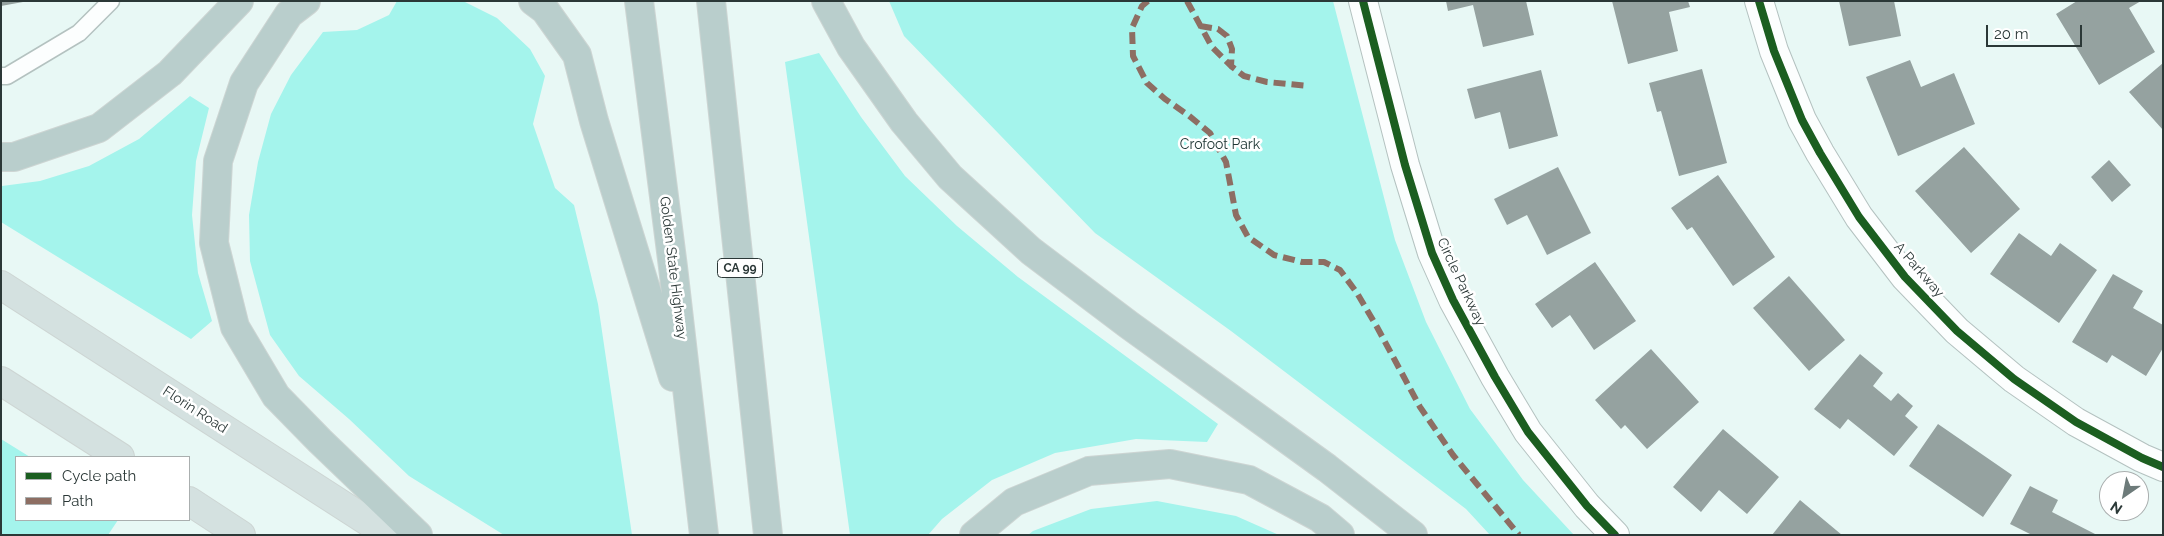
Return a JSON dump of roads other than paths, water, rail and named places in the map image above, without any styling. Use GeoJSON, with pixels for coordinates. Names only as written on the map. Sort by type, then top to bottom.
{"type":"FeatureCollection","features":[{"type":"Feature","properties":{"kind":"highway"},"geometry":{"type":"LineString","coordinates":[[1,156],[14,157],[99,128],[170,73],[239,1]]}},
{"type":"Feature","properties":{"kind":"highway"},"geometry":{"type":"LineString","coordinates":[[306,1],[289,14],[244,83],[218,161],[214,243],[236,327],[276,396],[418,535]]}},
{"type":"Feature","properties":{"kind":"highway"},"geometry":{"type":"LineString","coordinates":[[533,1],[544,10],[577,55],[597,130],[694,444]]}},
{"type":"Feature","properties":{"kind":"highway","name":"Golden State Highway"},"geometry":{"type":"LineString","coordinates":[[639,1],[704,535]]}},
{"type":"Feature","properties":{"kind":"highway","name":"CA 99"},"geometry":{"type":"LineString","coordinates":[[711,1],[768,535]]}},
{"type":"Feature","properties":{"kind":"highway"},"geometry":{"type":"LineString","coordinates":[[826,1],[850,47],[904,122],[950,176],[1025,245],[1130,325],[1327,468],[1413,535]]}},
{"type":"Feature","properties":{"kind":"highway"},"geometry":{"type":"LineString","coordinates":[[974,535],[1014,502],[1089,471],[1170,464],[1249,480],[1320,518],[1340,535]]}},
{"type":"Feature","properties":{"kind":"main road","name":"Florin Road"},"geometry":{"type":"LineString","coordinates":[[1,285],[389,535]]}},
{"type":"Feature","properties":{"kind":"main road"},"geometry":{"type":"LineString","coordinates":[[1,381],[118,456]]}},
{"type":"Feature","properties":{"kind":"main road"},"geometry":{"type":"LineString","coordinates":[[190,502],[241,535]]}},
{"type":"Feature","properties":{"kind":"street","name":"Circle Parkway"},"geometry":{"type":"LineString","coordinates":[[1364,1],[1413,191],[1432,253],[1453,300],[1495,377],[1528,432],[1587,506],[1615,535]]}},
{"type":"Feature","properties":{"kind":"street","name":"A Parkway"},"geometry":{"type":"LineString","coordinates":[[1759,1],[1778,59],[1802,120],[1820,154],[1860,217],[1905,277],[1956,331],[2014,380],[2076,422],[2142,458],[2163,467]]}},
{"type":"Feature","properties":{"kind":"lane"},"geometry":{"type":"LineString","coordinates":[[1,76],[8,76],[79,33],[111,1]]}},
{"type":"Feature","properties":{"kind":"park label","name":"Crofoot Park"},"geometry":{"type":"Point","coordinates":[1220,145]}}]}
